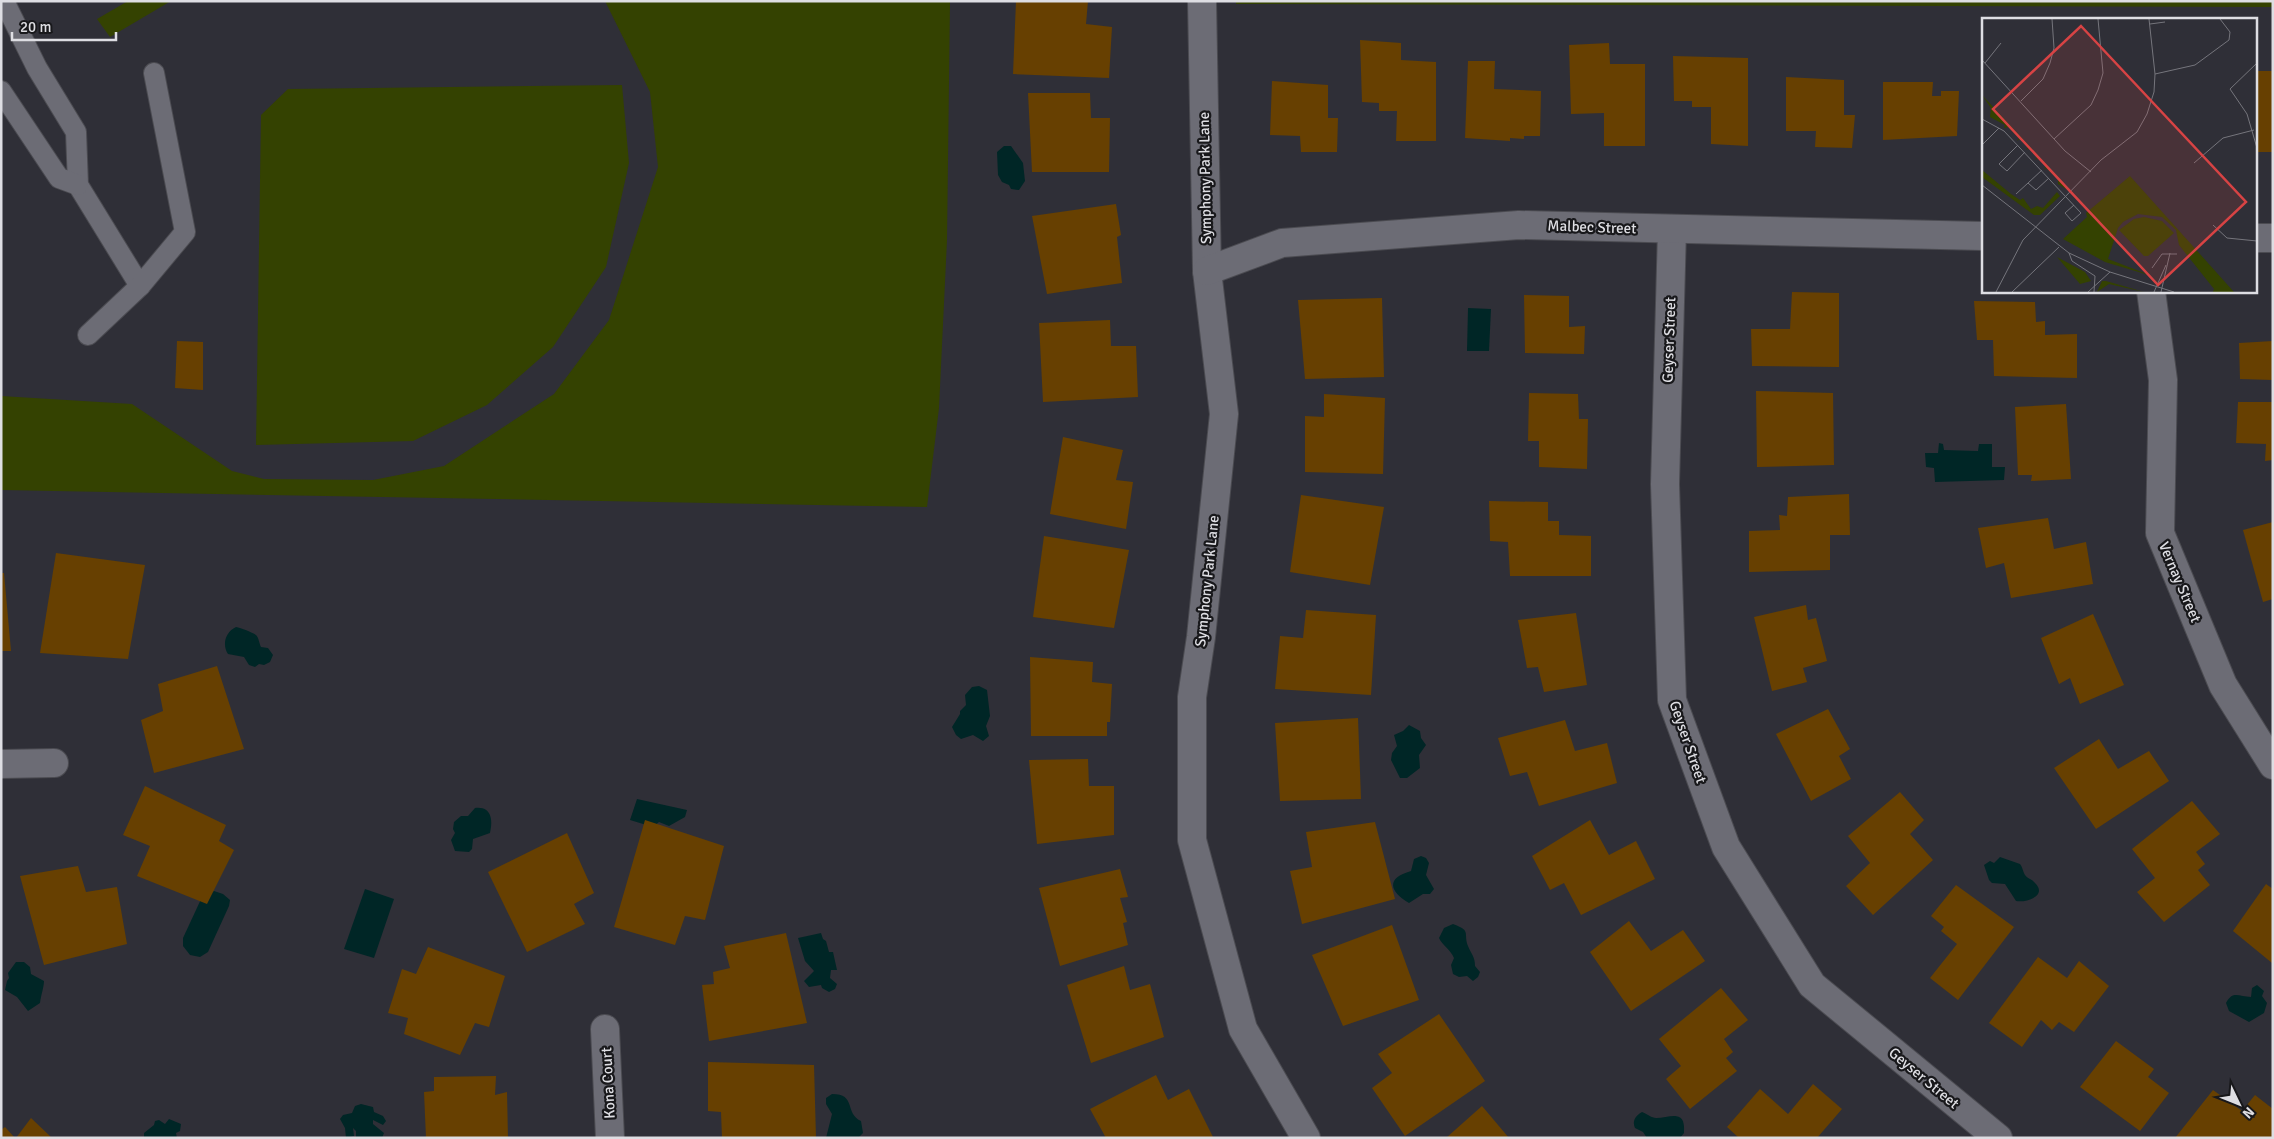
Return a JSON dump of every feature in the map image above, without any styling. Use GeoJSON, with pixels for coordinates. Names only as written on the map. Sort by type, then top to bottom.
{"type":"FeatureCollection","features":[{"type":"Feature","properties":{"kind":"street","name":"Symphony Park Lane"},"geometry":{"type":"LineString","coordinates":[[1202,1],[1207,271],[1224,414],[1201,637],[1192,697],[1192,840],[1243,1029],[1306,1138]]}},
{"type":"Feature","properties":{"kind":"street","name":"Malbec Street"},"geometry":{"type":"LineString","coordinates":[[1207,271],[1282,243],[1519,226],[1982,236]]}},
{"type":"Feature","properties":{"kind":"street","name":"Geyser Street"},"geometry":{"type":"LineString","coordinates":[[1672,230],[1665,484],[1672,700],[1726,847],[1812,985],[1998,1138]]}},
{"type":"Feature","properties":{"kind":"street"},"geometry":{"type":"LineString","coordinates":[[2256,238],[2273,238]]}},
{"type":"Feature","properties":{"kind":"street","name":"Vernay Street"},"geometry":{"type":"LineString","coordinates":[[2151,292],[2163,380],[2160,533],[2223,686],[2273,765]]}},
{"type":"Feature","properties":{"kind":"street"},"geometry":{"type":"LineString","coordinates":[[1,764],[54,763]]}},
{"type":"Feature","properties":{"kind":"street","name":"Kona Court"},"geometry":{"type":"LineString","coordinates":[[605,1029],[610,1138]]}},
{"type":"Feature","properties":{"kind":"lane"},"geometry":{"type":"LineString","coordinates":[[4,1],[37,68],[76,132],[78,185],[140,286]]}},
{"type":"Feature","properties":{"kind":"lane"},"geometry":{"type":"LineString","coordinates":[[88,335],[140,286],[185,232],[154,73]]}},
{"type":"Feature","properties":{"kind":"lane"},"geometry":{"type":"LineString","coordinates":[[1,91],[59,178],[78,185]]}},
{"type":"Feature","properties":{"kind":"green space"},"geometry":{"type":"Polygon","coordinates":[[[128,1],[171,1],[110,37],[97,19],[128,1]]]}},
{"type":"Feature","properties":{"kind":"green space"},"geometry":{"type":"Polygon","coordinates":[[[605,1],[950,1],[947,240],[939,408],[927,507],[1,490],[1,396],[132,404],[232,471],[264,479],[373,480],[444,466],[554,394],[609,320],[658,167],[650,92],[605,1]]]}},
{"type":"Feature","properties":{"kind":"green space"},"geometry":{"type":"Polygon","coordinates":[[[1236,1],[2273,1],[2273,7],[1236,4],[1236,1]]]}},
{"type":"Feature","properties":{"kind":"green space"},"geometry":{"type":"Polygon","coordinates":[[[622,85],[629,163],[606,267],[553,347],[487,405],[413,441],[256,445],[261,115],[288,89],[622,85]]]}},
{"type":"Feature","properties":{"kind":"shaded area"},"geometry":{"type":"Polygon","coordinates":[[[1004,146],[1011,146],[1023,163],[1025,181],[1019,190],[1011,189],[1009,185],[1002,182],[998,175],[997,152],[1004,146]]]}},
{"type":"Feature","properties":{"kind":"shaded area"},"geometry":{"type":"Polygon","coordinates":[[[1468,308],[1491,309],[1489,351],[1467,351],[1468,308]]]}},
{"type":"Feature","properties":{"kind":"shaded area"},"geometry":{"type":"Polygon","coordinates":[[[1939,443],[1943,444],[1944,450],[1978,451],[1979,444],[1992,444],[1992,467],[2005,467],[2004,480],[1935,482],[1934,468],[1926,467],[1925,453],[1938,453],[1939,443]]]}},
{"type":"Feature","properties":{"kind":"shaded area"},"geometry":{"type":"Polygon","coordinates":[[[236,627],[256,635],[261,647],[268,648],[273,655],[270,662],[264,665],[259,664],[255,667],[249,665],[244,657],[228,654],[225,647],[227,635],[236,627]]]}},
{"type":"Feature","properties":{"kind":"shaded area"},"geometry":{"type":"Polygon","coordinates":[[[979,686],[987,690],[990,716],[986,726],[989,736],[983,741],[973,735],[961,739],[956,735],[952,727],[960,711],[966,705],[965,695],[972,687],[979,686]]]}},
{"type":"Feature","properties":{"kind":"shaded area"},"geometry":{"type":"Polygon","coordinates":[[[1409,725],[1420,731],[1421,738],[1426,745],[1419,755],[1420,768],[1407,778],[1400,778],[1391,760],[1392,753],[1397,746],[1394,735],[1403,731],[1409,725]]]}},
{"type":"Feature","properties":{"kind":"shaded area"},"geometry":{"type":"Polygon","coordinates":[[[637,799],[687,810],[685,817],[669,826],[659,822],[653,827],[630,820],[637,799]]]}},
{"type":"Feature","properties":{"kind":"shaded area"},"geometry":{"type":"Polygon","coordinates":[[[475,808],[485,809],[490,815],[490,833],[473,839],[472,849],[469,852],[455,851],[451,840],[455,833],[453,829],[454,822],[461,816],[468,816],[475,808]]]}},
{"type":"Feature","properties":{"kind":"shaded area"},"geometry":{"type":"Polygon","coordinates":[[[1421,856],[1426,858],[1429,863],[1426,875],[1434,889],[1430,894],[1423,894],[1409,903],[1397,894],[1393,885],[1394,881],[1397,877],[1411,871],[1414,859],[1421,856]]]}},
{"type":"Feature","properties":{"kind":"shaded area"},"geometry":{"type":"Polygon","coordinates":[[[2000,857],[2020,864],[2025,875],[2038,888],[2039,892],[2034,898],[2016,901],[2005,884],[1992,883],[1989,880],[1984,865],[1990,861],[1994,863],[2000,857]]]}},
{"type":"Feature","properties":{"kind":"shaded area"},"geometry":{"type":"Polygon","coordinates":[[[365,889],[394,899],[374,958],[344,949],[365,889]]]}},
{"type":"Feature","properties":{"kind":"shaded area"},"geometry":{"type":"Polygon","coordinates":[[[214,891],[223,894],[230,900],[229,906],[208,952],[200,957],[190,955],[183,946],[183,938],[202,897],[214,891]]]}},
{"type":"Feature","properties":{"kind":"shaded area"},"geometry":{"type":"Polygon","coordinates":[[[1453,924],[1465,931],[1469,949],[1474,957],[1475,966],[1480,972],[1473,981],[1467,976],[1459,977],[1453,974],[1451,965],[1454,958],[1439,938],[1444,928],[1453,924]]]}},
{"type":"Feature","properties":{"kind":"shaded area"},"geometry":{"type":"Polygon","coordinates":[[[821,933],[826,941],[829,952],[833,952],[837,970],[831,970],[830,978],[837,984],[835,989],[829,992],[822,988],[821,985],[809,987],[804,981],[814,971],[805,961],[798,938],[821,933]]]}},
{"type":"Feature","properties":{"kind":"shaded area"},"geometry":{"type":"Polygon","coordinates":[[[16,962],[24,962],[30,967],[31,974],[44,981],[40,1003],[28,1011],[17,997],[5,990],[9,978],[8,973],[16,962]]]}},
{"type":"Feature","properties":{"kind":"shaded area"},"geometry":{"type":"Polygon","coordinates":[[[2257,985],[2264,991],[2262,996],[2267,1003],[2264,1013],[2249,1022],[2229,1011],[2226,1003],[2231,997],[2237,995],[2251,997],[2252,988],[2257,985]]]}},
{"type":"Feature","properties":{"kind":"shaded area"},"geometry":{"type":"Polygon","coordinates":[[[832,1094],[845,1097],[856,1118],[861,1121],[863,1133],[858,1138],[826,1138],[832,1114],[826,1104],[826,1098],[832,1094]]]}},
{"type":"Feature","properties":{"kind":"shaded area"},"geometry":{"type":"Polygon","coordinates":[[[361,1104],[373,1107],[374,1112],[383,1116],[386,1121],[383,1125],[373,1120],[373,1124],[384,1133],[382,1138],[356,1138],[356,1131],[353,1128],[354,1136],[346,1138],[345,1128],[340,1119],[343,1115],[352,1113],[355,1106],[361,1104]]]}},
{"type":"Feature","properties":{"kind":"shaded area"},"geometry":{"type":"Polygon","coordinates":[[[1642,1112],[1654,1118],[1680,1117],[1684,1125],[1684,1133],[1680,1138],[1647,1138],[1634,1125],[1635,1119],[1642,1112]]]}},
{"type":"Feature","properties":{"kind":"shaded area"},"geometry":{"type":"Polygon","coordinates":[[[169,1119],[181,1124],[180,1131],[176,1133],[177,1138],[144,1138],[144,1133],[154,1125],[155,1121],[159,1120],[165,1124],[169,1119]]]}},
{"type":"Feature","properties":{"kind":"building"},"geometry":{"type":"Polygon","coordinates":[[[1016,1],[1088,1],[1086,24],[1112,27],[1109,78],[1013,74],[1016,1]]]}},
{"type":"Feature","properties":{"kind":"building"},"geometry":{"type":"Polygon","coordinates":[[[1360,40],[1401,43],[1401,60],[1436,62],[1436,141],[1396,141],[1397,111],[1379,111],[1379,103],[1362,102],[1360,40]]]}},
{"type":"Feature","properties":{"kind":"building"},"geometry":{"type":"Polygon","coordinates":[[[1609,43],[1610,64],[1645,64],[1645,146],[1604,146],[1604,113],[1571,114],[1569,45],[1609,43]]]}},
{"type":"Feature","properties":{"kind":"building"},"geometry":{"type":"Polygon","coordinates":[[[1673,56],[1748,58],[1748,146],[1711,144],[1711,107],[1692,107],[1692,101],[1674,101],[1673,56]]]}},
{"type":"Feature","properties":{"kind":"building"},"geometry":{"type":"Polygon","coordinates":[[[1468,61],[1495,61],[1494,89],[1541,91],[1540,136],[1524,136],[1524,139],[1510,138],[1510,141],[1465,138],[1468,61]]]}},
{"type":"Feature","properties":{"kind":"building"},"geometry":{"type":"Polygon","coordinates":[[[2256,71],[2273,71],[2273,152],[2256,152],[2256,71]]]}},
{"type":"Feature","properties":{"kind":"building"},"geometry":{"type":"Polygon","coordinates":[[[1786,77],[1844,80],[1844,115],[1855,115],[1852,148],[1815,147],[1816,131],[1786,131],[1786,77]]]}},
{"type":"Feature","properties":{"kind":"building"},"geometry":{"type":"Polygon","coordinates":[[[1272,81],[1328,85],[1328,118],[1338,118],[1337,152],[1301,152],[1300,136],[1270,135],[1272,81]]]}},
{"type":"Feature","properties":{"kind":"building"},"geometry":{"type":"Polygon","coordinates":[[[1883,82],[1933,82],[1932,96],[1941,96],[1941,91],[1959,91],[1957,136],[1883,140],[1883,82]]]}},
{"type":"Feature","properties":{"kind":"building"},"geometry":{"type":"Polygon","coordinates":[[[1028,93],[1090,93],[1091,118],[1110,118],[1109,172],[1032,172],[1028,93]]]}},
{"type":"Feature","properties":{"kind":"building"},"geometry":{"type":"Polygon","coordinates":[[[1116,204],[1121,235],[1117,237],[1122,283],[1047,294],[1032,216],[1116,204]]]}},
{"type":"Feature","properties":{"kind":"building"},"geometry":{"type":"Polygon","coordinates":[[[1792,292],[1839,293],[1839,367],[1752,366],[1751,329],[1790,329],[1792,292]]]}},
{"type":"Feature","properties":{"kind":"building"},"geometry":{"type":"Polygon","coordinates":[[[1524,295],[1569,296],[1569,327],[1585,326],[1584,354],[1525,353],[1524,295]]]}},
{"type":"Feature","properties":{"kind":"building"},"geometry":{"type":"Polygon","coordinates":[[[1382,298],[1384,377],[1305,379],[1298,300],[1382,298]]]}},
{"type":"Feature","properties":{"kind":"building"},"geometry":{"type":"Polygon","coordinates":[[[1974,301],[2035,302],[2036,322],[2045,321],[2045,335],[2077,334],[2077,378],[1994,376],[1993,340],[1977,340],[1974,301]]]}},
{"type":"Feature","properties":{"kind":"building"},"geometry":{"type":"Polygon","coordinates":[[[1110,320],[1111,346],[1136,346],[1138,397],[1043,402],[1039,323],[1110,320]]]}},
{"type":"Feature","properties":{"kind":"building"},"geometry":{"type":"Polygon","coordinates":[[[177,341],[203,342],[203,390],[175,388],[177,341]]]}},
{"type":"Feature","properties":{"kind":"building"},"geometry":{"type":"Polygon","coordinates":[[[2273,341],[2273,380],[2240,379],[2239,343],[2273,341]]]}},
{"type":"Feature","properties":{"kind":"building"},"geometry":{"type":"Polygon","coordinates":[[[1756,391],[1833,393],[1834,465],[1757,467],[1756,391]]]}},
{"type":"Feature","properties":{"kind":"building"},"geometry":{"type":"Polygon","coordinates":[[[1529,393],[1578,394],[1579,419],[1588,419],[1587,469],[1539,467],[1539,441],[1528,441],[1529,393]]]}},
{"type":"Feature","properties":{"kind":"building"},"geometry":{"type":"Polygon","coordinates":[[[1324,394],[1385,398],[1383,474],[1305,472],[1305,416],[1324,417],[1324,394]]]}},
{"type":"Feature","properties":{"kind":"building"},"geometry":{"type":"Polygon","coordinates":[[[2238,402],[2273,402],[2273,460],[2265,461],[2266,444],[2236,443],[2238,402]]]}},
{"type":"Feature","properties":{"kind":"building"},"geometry":{"type":"Polygon","coordinates":[[[2066,404],[2071,479],[2031,481],[2032,475],[2018,475],[2015,407],[2066,404]]]}},
{"type":"Feature","properties":{"kind":"building"},"geometry":{"type":"Polygon","coordinates":[[[1063,437],[1123,450],[1116,480],[1133,482],[1126,529],[1050,514],[1063,437]]]}},
{"type":"Feature","properties":{"kind":"building"},"geometry":{"type":"Polygon","coordinates":[[[1849,494],[1850,535],[1830,535],[1830,570],[1749,572],[1749,531],[1780,530],[1779,515],[1787,516],[1788,497],[1849,494]]]}},
{"type":"Feature","properties":{"kind":"building"},"geometry":{"type":"Polygon","coordinates":[[[1301,495],[1384,507],[1370,585],[1290,572],[1301,495]]]}},
{"type":"Feature","properties":{"kind":"building"},"geometry":{"type":"Polygon","coordinates":[[[1489,501],[1548,502],[1548,521],[1559,521],[1559,535],[1591,536],[1591,576],[1510,576],[1508,542],[1490,541],[1489,501]]]}},
{"type":"Feature","properties":{"kind":"building"},"geometry":{"type":"Polygon","coordinates":[[[2048,518],[2054,549],[2086,542],[2093,584],[2011,598],[2004,563],[1986,568],[1978,528],[2048,518]]]}},
{"type":"Feature","properties":{"kind":"building"},"geometry":{"type":"Polygon","coordinates":[[[2273,522],[2273,599],[2263,602],[2243,530],[2273,522]]]}},
{"type":"Feature","properties":{"kind":"building"},"geometry":{"type":"Polygon","coordinates":[[[1044,536],[1129,550],[1114,628],[1033,617],[1044,536]]]}},
{"type":"Feature","properties":{"kind":"building"},"geometry":{"type":"Polygon","coordinates":[[[56,553],[145,565],[128,659],[40,653],[56,553]]]}},
{"type":"Feature","properties":{"kind":"building"},"geometry":{"type":"Polygon","coordinates":[[[1,573],[4,573],[11,651],[1,651],[1,573]]]}},
{"type":"Feature","properties":{"kind":"building"},"geometry":{"type":"Polygon","coordinates":[[[1806,605],[1808,620],[1816,618],[1827,661],[1803,668],[1807,682],[1772,691],[1754,617],[1806,605]]]}},
{"type":"Feature","properties":{"kind":"building"},"geometry":{"type":"Polygon","coordinates":[[[1306,610],[1376,615],[1371,695],[1275,689],[1280,636],[1303,638],[1306,610]]]}},
{"type":"Feature","properties":{"kind":"building"},"geometry":{"type":"Polygon","coordinates":[[[1576,613],[1587,685],[1544,692],[1538,667],[1527,668],[1518,620],[1576,613]]]}},
{"type":"Feature","properties":{"kind":"building"},"geometry":{"type":"Polygon","coordinates":[[[2093,614],[2124,685],[2080,704],[2070,678],[2059,684],[2041,638],[2093,614]]]}},
{"type":"Feature","properties":{"kind":"building"},"geometry":{"type":"Polygon","coordinates":[[[1030,657],[1093,662],[1092,682],[1112,684],[1110,722],[1107,722],[1107,736],[1031,736],[1030,657]]]}},
{"type":"Feature","properties":{"kind":"building"},"geometry":{"type":"Polygon","coordinates":[[[217,666],[244,749],[154,773],[141,720],[163,711],[158,684],[217,666]]]}},
{"type":"Feature","properties":{"kind":"building"},"geometry":{"type":"Polygon","coordinates":[[[1828,709],[1850,749],[1839,756],[1851,779],[1811,801],[1776,734],[1828,709]]]}},
{"type":"Feature","properties":{"kind":"building"},"geometry":{"type":"Polygon","coordinates":[[[1358,718],[1361,799],[1280,801],[1275,723],[1358,718]]]}},
{"type":"Feature","properties":{"kind":"building"},"geometry":{"type":"Polygon","coordinates":[[[1565,720],[1575,751],[1607,743],[1617,783],[1539,806],[1527,772],[1510,776],[1498,738],[1565,720]]]}},
{"type":"Feature","properties":{"kind":"building"},"geometry":{"type":"Polygon","coordinates":[[[2099,739],[2118,769],[2149,751],[2169,781],[2096,829],[2054,768],[2099,739]]]}},
{"type":"Feature","properties":{"kind":"building"},"geometry":{"type":"Polygon","coordinates":[[[1088,759],[1089,786],[1114,786],[1114,835],[1037,844],[1029,760],[1088,759]]]}},
{"type":"Feature","properties":{"kind":"building"},"geometry":{"type":"Polygon","coordinates":[[[145,786],[226,825],[219,841],[234,850],[207,904],[137,876],[150,846],[123,835],[145,786]]]}},
{"type":"Feature","properties":{"kind":"building"},"geometry":{"type":"Polygon","coordinates":[[[1900,792],[1924,820],[1910,834],[1933,860],[1873,915],[1846,886],[1870,863],[1848,836],[1900,792]]]}},
{"type":"Feature","properties":{"kind":"building"},"geometry":{"type":"Polygon","coordinates":[[[2192,801],[2220,834],[2196,852],[2205,864],[2198,870],[2210,885],[2164,922],[2137,892],[2155,878],[2132,849],[2192,801]]]}},
{"type":"Feature","properties":{"kind":"building"},"geometry":{"type":"Polygon","coordinates":[[[645,820],[724,846],[705,920],[685,916],[675,945],[614,927],[645,820]]]}},
{"type":"Feature","properties":{"kind":"building"},"geometry":{"type":"Polygon","coordinates":[[[1590,820],[1609,855],[1636,841],[1655,879],[1581,915],[1564,883],[1550,890],[1532,856],[1590,820]]]}},
{"type":"Feature","properties":{"kind":"building"},"geometry":{"type":"Polygon","coordinates":[[[1375,822],[1395,899],[1302,924],[1290,871],[1312,867],[1306,832],[1375,822]]]}},
{"type":"Feature","properties":{"kind":"building"},"geometry":{"type":"Polygon","coordinates":[[[567,833],[594,893],[574,904],[585,924],[527,952],[488,872],[567,833]]]}},
{"type":"Feature","properties":{"kind":"building"},"geometry":{"type":"Polygon","coordinates":[[[78,866],[86,892],[117,887],[127,944],[44,965],[20,876],[78,866]]]}},
{"type":"Feature","properties":{"kind":"building"},"geometry":{"type":"Polygon","coordinates":[[[1120,869],[1128,897],[1120,898],[1127,922],[1123,923],[1128,945],[1060,966],[1039,888],[1120,869]]]}},
{"type":"Feature","properties":{"kind":"building"},"geometry":{"type":"Polygon","coordinates":[[[2266,884],[2273,889],[2272,963],[2233,931],[2266,884]]]}},
{"type":"Feature","properties":{"kind":"building"},"geometry":{"type":"Polygon","coordinates":[[[1956,885],[2014,927],[1958,1000],[1930,978],[1957,944],[1941,931],[1944,927],[1931,916],[1956,885]]]}},
{"type":"Feature","properties":{"kind":"building"},"geometry":{"type":"Polygon","coordinates":[[[1629,921],[1651,951],[1683,930],[1705,961],[1631,1011],[1590,952],[1629,921]]]}},
{"type":"Feature","properties":{"kind":"building"},"geometry":{"type":"Polygon","coordinates":[[[1392,925],[1419,1000],[1343,1026],[1312,955],[1392,925]]]}},
{"type":"Feature","properties":{"kind":"building"},"geometry":{"type":"Polygon","coordinates":[[[786,933],[807,1023],[709,1041],[702,985],[714,984],[713,972],[730,968],[724,946],[786,933]]]}},
{"type":"Feature","properties":{"kind":"building"},"geometry":{"type":"Polygon","coordinates":[[[428,947],[505,976],[489,1027],[475,1023],[460,1055],[404,1034],[408,1018],[388,1013],[402,969],[416,974],[428,947]]]}},
{"type":"Feature","properties":{"kind":"building"},"geometry":{"type":"Polygon","coordinates":[[[2038,957],[2067,978],[2079,961],[2109,986],[2074,1032],[2059,1022],[2052,1030],[2041,1020],[2022,1047],[1989,1023],[2038,957]]]}},
{"type":"Feature","properties":{"kind":"building"},"geometry":{"type":"Polygon","coordinates":[[[1124,966],[1130,990],[1150,984],[1164,1037],[1091,1063],[1067,985],[1124,966]]]}},
{"type":"Feature","properties":{"kind":"building"},"geometry":{"type":"Polygon","coordinates":[[[1721,988],[1748,1020],[1724,1039],[1733,1052],[1726,1058],[1737,1071],[1690,1109],[1666,1079],[1681,1066],[1659,1039],[1721,988]]]}},
{"type":"Feature","properties":{"kind":"building"},"geometry":{"type":"Polygon","coordinates":[[[1439,1014],[1485,1081],[1405,1136],[1372,1088],[1392,1073],[1378,1054],[1439,1014]]]}},
{"type":"Feature","properties":{"kind":"building"},"geometry":{"type":"Polygon","coordinates":[[[2116,1041],[2154,1069],[2148,1077],[2169,1093],[2140,1131],[2080,1087],[2116,1041]]]}},
{"type":"Feature","properties":{"kind":"building"},"geometry":{"type":"Polygon","coordinates":[[[708,1062],[814,1065],[816,1138],[722,1138],[721,1112],[708,1111],[708,1062]]]}},
{"type":"Feature","properties":{"kind":"building"},"geometry":{"type":"Polygon","coordinates":[[[1156,1075],[1168,1100],[1189,1089],[1213,1137],[1106,1138],[1090,1109],[1156,1075]]]}},
{"type":"Feature","properties":{"kind":"building"},"geometry":{"type":"Polygon","coordinates":[[[496,1076],[495,1095],[507,1092],[508,1138],[426,1138],[424,1092],[434,1091],[434,1077],[496,1076]]]}},
{"type":"Feature","properties":{"kind":"building"},"geometry":{"type":"Polygon","coordinates":[[[1813,1084],[1842,1109],[1817,1138],[1739,1138],[1727,1127],[1760,1089],[1788,1114],[1813,1084]]]}},
{"type":"Feature","properties":{"kind":"building"},"geometry":{"type":"Polygon","coordinates":[[[2213,1090],[2242,1111],[2255,1095],[2273,1109],[2273,1138],[2175,1138],[2213,1090]]]}},
{"type":"Feature","properties":{"kind":"building"},"geometry":{"type":"Polygon","coordinates":[[[1482,1106],[1509,1138],[1446,1138],[1482,1106]]]}},
{"type":"Feature","properties":{"kind":"building"},"geometry":{"type":"Polygon","coordinates":[[[31,1118],[52,1138],[16,1138],[31,1118]]]}},
{"type":"Feature","properties":{"kind":"building"},"geometry":{"type":"Polygon","coordinates":[[[5,1127],[15,1138],[1,1138],[1,1130],[5,1127]]]}}]}
